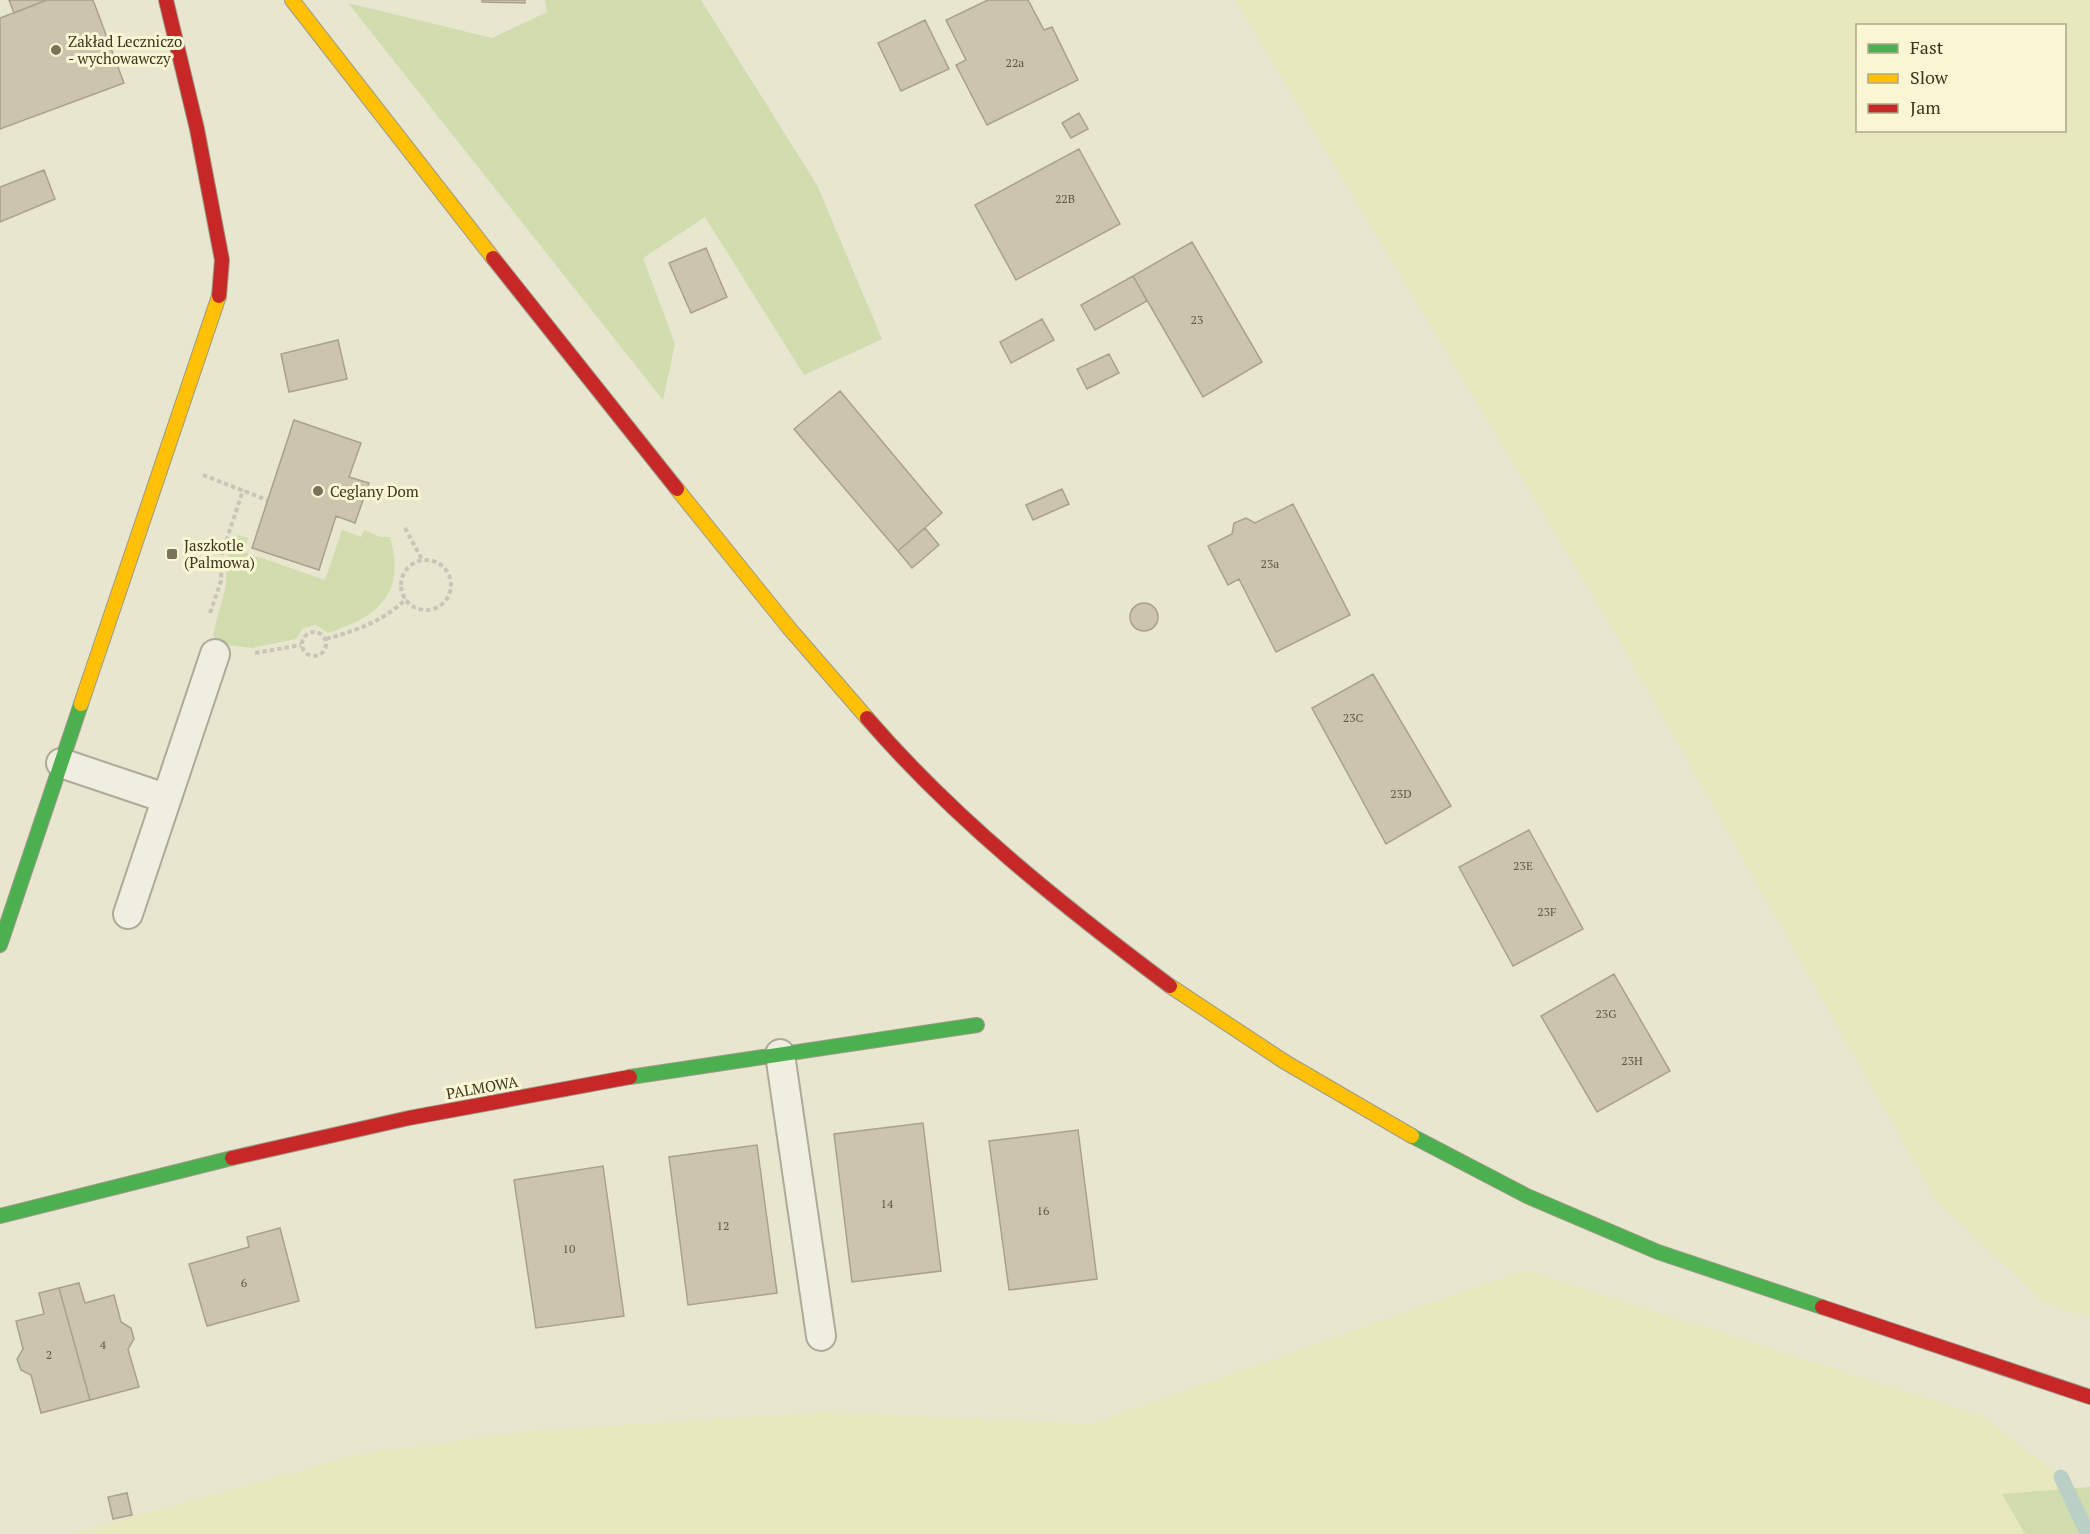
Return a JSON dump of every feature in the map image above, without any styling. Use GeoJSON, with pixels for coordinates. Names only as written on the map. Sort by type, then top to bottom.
{"type":"FeatureCollection","features":[{"type":"Feature","properties":{"kind":"main road"},"geometry":{"type":"LineString","coordinates":[[0,945],[188,382],[218,302],[222,260],[197,129],[166,0]]}},
{"type":"Feature","properties":{"kind":"main road"},"geometry":{"type":"LineString","coordinates":[[292,0],[537,314],[789,628],[903,760],[1066,908],[1175,989],[1285,1062],[1405,1132],[1527,1196],[1658,1252],[2090,1397]]}},
{"type":"Feature","properties":{"kind":"main road","name":"PALMOWA"},"geometry":{"type":"LineString","coordinates":[[0,1216],[179,1171],[467,1106],[780,1054],[977,1025]]}},
{"type":"Feature","properties":{"kind":"lane"},"geometry":{"type":"LineString","coordinates":[[128,914],[215,654]]}},
{"type":"Feature","properties":{"kind":"lane"},"geometry":{"type":"LineString","coordinates":[[61,763],[165,798]]}},
{"type":"Feature","properties":{"kind":"lane"},"geometry":{"type":"LineString","coordinates":[[780,1054],[821,1336]]}},
{"type":"Feature","properties":{"kind":"path"},"geometry":{"type":"LineString","coordinates":[[267,500],[245,491],[222,554],[221,581],[203,635],[215,654],[244,655],[302,645]]}},
{"type":"Feature","properties":{"kind":"path"},"geometry":{"type":"LineString","coordinates":[[405,528],[423,561]]}},
{"type":"Feature","properties":{"kind":"path"},"geometry":{"type":"LineString","coordinates":[[429,559],[441,566],[450,576],[451,588],[447,598],[438,607],[427,610],[413,607],[406,599],[400,583],[405,570],[416,561],[429,559]]}},
{"type":"Feature","properties":{"kind":"path"},"geometry":{"type":"LineString","coordinates":[[326,639],[368,626],[392,612],[406,599]]}},
{"type":"Feature","properties":{"kind":"path"},"geometry":{"type":"LineString","coordinates":[[310,632],[318,632],[326,639],[326,649],[319,655],[308,655],[302,645],[303,637],[310,632]]}},
{"type":"Feature","properties":{"kind":"green space"},"geometry":{"type":"Polygon","coordinates":[[[545,0],[701,0],[817,185],[882,339],[804,375],[705,217],[643,258],[675,344],[663,400],[348,3],[492,38],[547,12],[545,0]]]}},
{"type":"Feature","properties":{"kind":"green space"},"geometry":{"type":"Polygon","coordinates":[[[1235,0],[2090,0],[2090,1317],[2044,1303],[1936,1200],[1616,634],[1235,0]]]}},
{"type":"Feature","properties":{"kind":"green space"},"geometry":{"type":"Polygon","coordinates":[[[342,530],[361,537],[364,530],[380,537],[390,537],[394,557],[391,588],[374,610],[361,619],[328,633],[316,625],[303,628],[296,639],[252,648],[219,644],[213,635],[225,589],[228,557],[237,535],[248,538],[244,552],[325,580],[342,530]]]}},
{"type":"Feature","properties":{"kind":"green space"},"geometry":{"type":"Polygon","coordinates":[[[1524,1270],[1982,1416],[2061,1477],[2089,1534],[73,1534],[364,1453],[529,1431],[827,1412],[1092,1424],[1524,1270]]]}},
{"type":"Feature","properties":{"kind":"green space"},"geometry":{"type":"Polygon","coordinates":[[[2090,1487],[2090,1534],[2025,1534],[2002,1494],[2090,1487]]]}},
{"type":"Feature","properties":{"kind":"building"},"geometry":{"type":"Polygon","coordinates":[[[9,0],[47,0],[14,13],[9,0]]]}},
{"type":"Feature","properties":{"kind":"building","name":"Zakład Leczniczo - wychowawczy"},"geometry":{"type":"Polygon","coordinates":[[[47,0],[93,0],[124,83],[0,129],[0,18],[47,0]]]}},
{"type":"Feature","properties":{"kind":"building"},"geometry":{"type":"Polygon","coordinates":[[[482,0],[525,0],[525,3],[482,2],[482,0]]]}},
{"type":"Feature","properties":{"kind":"building"},"geometry":{"type":"Polygon","coordinates":[[[988,0],[1028,0],[1044,30],[1052,27],[1078,80],[987,125],[956,65],[966,60],[946,20],[988,0]]]}},
{"type":"Feature","properties":{"kind":"building"},"geometry":{"type":"Polygon","coordinates":[[[925,20],[949,69],[901,91],[878,43],[925,20]]]}},
{"type":"Feature","properties":{"kind":"building"},"geometry":{"type":"Polygon","coordinates":[[[1079,113],[1088,129],[1071,138],[1062,123],[1079,113]]]}},
{"type":"Feature","properties":{"kind":"building"},"geometry":{"type":"Polygon","coordinates":[[[1079,149],[1120,224],[1016,280],[975,205],[1079,149]]]}},
{"type":"Feature","properties":{"kind":"building"},"geometry":{"type":"Polygon","coordinates":[[[44,170],[55,199],[0,222],[0,187],[44,170]]]}},
{"type":"Feature","properties":{"kind":"building"},"geometry":{"type":"Polygon","coordinates":[[[1192,242],[1262,362],[1203,397],[1133,276],[1192,242]]]}},
{"type":"Feature","properties":{"kind":"building"},"geometry":{"type":"Polygon","coordinates":[[[706,248],[727,297],[691,313],[669,263],[706,248]]]}},
{"type":"Feature","properties":{"kind":"building"},"geometry":{"type":"Polygon","coordinates":[[[1133,276],[1147,301],[1095,330],[1081,305],[1133,276]]]}},
{"type":"Feature","properties":{"kind":"building"},"geometry":{"type":"Polygon","coordinates":[[[1042,319],[1054,340],[1011,363],[1000,342],[1042,319]]]}},
{"type":"Feature","properties":{"kind":"building"},"geometry":{"type":"Polygon","coordinates":[[[338,340],[347,379],[289,392],[281,354],[338,340]]]}},
{"type":"Feature","properties":{"kind":"building"},"geometry":{"type":"Polygon","coordinates":[[[1109,354],[1119,373],[1087,389],[1077,369],[1109,354]]]}},
{"type":"Feature","properties":{"kind":"building"},"geometry":{"type":"Polygon","coordinates":[[[840,391],[942,513],[898,551],[794,429],[840,391]]]}},
{"type":"Feature","properties":{"kind":"building","name":"Ceglany Dom"},"geometry":{"type":"Polygon","coordinates":[[[294,420],[361,443],[349,477],[369,483],[355,523],[336,516],[319,570],[252,548],[294,420]]]}},
{"type":"Feature","properties":{"kind":"building"},"geometry":{"type":"Polygon","coordinates":[[[1062,489],[1069,504],[1033,520],[1026,505],[1062,489]]]}},
{"type":"Feature","properties":{"kind":"building"},"geometry":{"type":"Polygon","coordinates":[[[1293,504],[1350,615],[1276,652],[1239,579],[1228,585],[1208,546],[1232,534],[1234,523],[1246,518],[1255,523],[1293,504]]]}},
{"type":"Feature","properties":{"kind":"building"},"geometry":{"type":"Polygon","coordinates":[[[925,528],[939,545],[912,568],[898,551],[925,528]]]}},
{"type":"Feature","properties":{"kind":"building"},"geometry":{"type":"Polygon","coordinates":[[[1144,603],[1154,607],[1158,617],[1154,627],[1144,631],[1134,627],[1130,617],[1134,607],[1144,603]]]}},
{"type":"Feature","properties":{"kind":"building"},"geometry":{"type":"Polygon","coordinates":[[[1373,674],[1451,806],[1386,844],[1312,708],[1373,674]]]}},
{"type":"Feature","properties":{"kind":"building"},"geometry":{"type":"Polygon","coordinates":[[[1529,830],[1583,929],[1513,966],[1459,867],[1529,830]]]}},
{"type":"Feature","properties":{"kind":"building"},"geometry":{"type":"Polygon","coordinates":[[[1614,974],[1670,1071],[1597,1112],[1541,1016],[1614,974]]]}},
{"type":"Feature","properties":{"kind":"building"},"geometry":{"type":"Polygon","coordinates":[[[923,1123],[941,1271],[852,1282],[834,1134],[923,1123]]]}},
{"type":"Feature","properties":{"kind":"building"},"geometry":{"type":"Polygon","coordinates":[[[1078,1130],[1097,1279],[1009,1290],[989,1141],[1078,1130]]]}},
{"type":"Feature","properties":{"kind":"building"},"geometry":{"type":"Polygon","coordinates":[[[757,1145],[777,1293],[688,1305],[669,1157],[757,1145]]]}},
{"type":"Feature","properties":{"kind":"building"},"geometry":{"type":"Polygon","coordinates":[[[603,1166],[624,1316],[536,1328],[514,1180],[603,1166]]]}},
{"type":"Feature","properties":{"kind":"building"},"geometry":{"type":"Polygon","coordinates":[[[280,1228],[299,1301],[207,1326],[189,1264],[249,1247],[247,1237],[280,1228]]]}},
{"type":"Feature","properties":{"kind":"building"},"geometry":{"type":"Polygon","coordinates":[[[79,1283],[85,1303],[114,1295],[121,1322],[131,1328],[134,1339],[128,1349],[139,1387],[90,1400],[59,1288],[79,1283]]]}},
{"type":"Feature","properties":{"kind":"building"},"geometry":{"type":"Polygon","coordinates":[[[59,1288],[90,1400],[41,1413],[31,1375],[21,1370],[17,1359],[23,1349],[16,1321],[44,1314],[39,1293],[59,1288]]]}},
{"type":"Feature","properties":{"kind":"building"},"geometry":{"type":"Polygon","coordinates":[[[127,1493],[132,1515],[113,1519],[108,1497],[127,1493]]]}},
{"type":"Feature","properties":{"kind":"waterway"},"geometry":{"type":"LineString","coordinates":[[2061,1477],[2088,1534]]}},
{"type":"Feature","properties":{"kind":"traffic: fast"},"geometry":{"type":"LineString","coordinates":[[0,945],[81,704]]}},
{"type":"Feature","properties":{"kind":"traffic: fast"},"geometry":{"type":"LineString","coordinates":[[630,1077],[977,1025]]}},
{"type":"Feature","properties":{"kind":"traffic: fast"},"geometry":{"type":"LineString","coordinates":[[1412,1136],[1527,1196],[1658,1252],[1822,1307]]}},
{"type":"Feature","properties":{"kind":"traffic: fast"},"geometry":{"type":"LineString","coordinates":[[0,1216],[232,1158]]}},
{"type":"Feature","properties":{"kind":"traffic: slow"},"geometry":{"type":"LineString","coordinates":[[292,0],[493,258]]}},
{"type":"Feature","properties":{"kind":"traffic: slow"},"geometry":{"type":"LineString","coordinates":[[81,704],[219,296]]}},
{"type":"Feature","properties":{"kind":"traffic: slow"},"geometry":{"type":"LineString","coordinates":[[677,489],[789,628],[867,718]]}},
{"type":"Feature","properties":{"kind":"traffic: slow"},"geometry":{"type":"LineString","coordinates":[[1170,986],[1285,1062],[1412,1136]]}},
{"type":"Feature","properties":{"kind":"traffic: jam"},"geometry":{"type":"LineString","coordinates":[[166,0],[197,129],[222,260],[219,296]]}},
{"type":"Feature","properties":{"kind":"traffic: jam"},"geometry":{"type":"LineString","coordinates":[[493,258],[677,489]]}},
{"type":"Feature","properties":{"kind":"traffic: jam"},"geometry":{"type":"LineString","coordinates":[[867,718],[936,792],[1011,860],[1170,986]]}},
{"type":"Feature","properties":{"kind":"traffic: jam"},"geometry":{"type":"LineString","coordinates":[[232,1158],[409,1118],[630,1077]]}},
{"type":"Feature","properties":{"kind":"traffic: jam"},"geometry":{"type":"LineString","coordinates":[[1822,1307],[2090,1397]]}},
{"type":"Feature","properties":{"kind":"place","name":"Zakład Leczniczo - wychowawczy"},"geometry":{"type":"Point","coordinates":[56,50]}},
{"type":"Feature","properties":{"kind":"place","name":"Ceglany Dom"},"geometry":{"type":"Point","coordinates":[318,491]}},
{"type":"Feature","properties":{"kind":"place","name":"Jaszkotle (Palmowa)"},"geometry":{"type":"Point","coordinates":[172,554]}}]}
